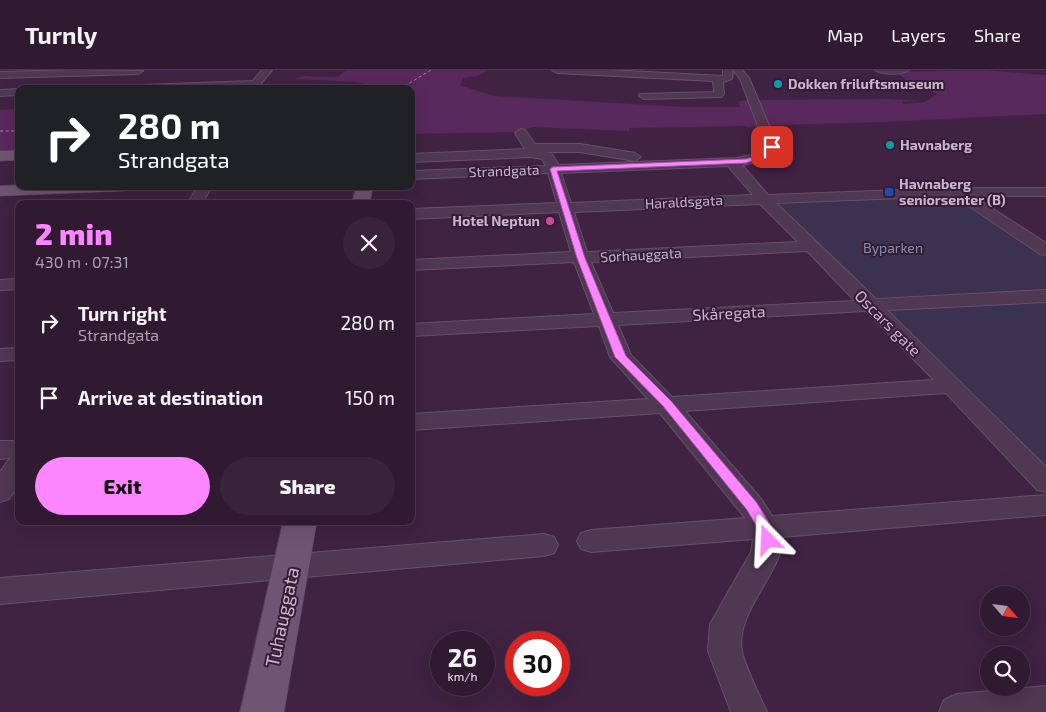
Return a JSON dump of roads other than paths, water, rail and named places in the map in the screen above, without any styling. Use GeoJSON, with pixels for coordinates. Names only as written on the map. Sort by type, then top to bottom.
{"type":"FeatureCollection","features":[{"type":"Feature","properties":{"kind":"main road"},"geometry":{"type":"LineString","coordinates":[[0,156],[15,155]]}},
{"type":"Feature","properties":{"kind":"main road"},"geometry":{"type":"LineString","coordinates":[[0,191],[15,179]]}},
{"type":"Feature","properties":{"kind":"main road"},"geometry":{"type":"LineString","coordinates":[[0,191],[24,190]]}},
{"type":"Feature","properties":{"kind":"main road","name":"Tuhauggata"},"geometry":{"type":"LineString","coordinates":[[262,712],[299,525]]}},
{"type":"Feature","properties":{"kind":"street"},"geometry":{"type":"LineString","coordinates":[[1,76],[15,70]]}},
{"type":"Feature","properties":{"kind":"street"},"geometry":{"type":"LineString","coordinates":[[1,76],[139,70]]}},
{"type":"Feature","properties":{"kind":"street"},"geometry":{"type":"LineString","coordinates":[[124,85],[139,70]]}},
{"type":"Feature","properties":{"kind":"street"},"geometry":{"type":"LineString","coordinates":[[222,85],[256,84],[267,70]]}},
{"type":"Feature","properties":{"kind":"street"},"geometry":{"type":"LineString","coordinates":[[557,70],[718,78],[730,77],[728,70]]}},
{"type":"Feature","properties":{"kind":"street"},"geometry":{"type":"LineString","coordinates":[[880,70],[904,70]]}},
{"type":"Feature","properties":{"kind":"street","name":"Strandgata"},"geometry":{"type":"LineString","coordinates":[[415,175],[732,162],[756,159],[770,152],[772,147],[744,73]]}},
{"type":"Feature","properties":{"kind":"street"},"geometry":{"type":"LineString","coordinates":[[644,96],[717,96],[719,94],[718,78]]}},
{"type":"Feature","properties":{"kind":"street"},"geometry":{"type":"LineString","coordinates":[[0,93],[15,92]]}},
{"type":"Feature","properties":{"kind":"street"},"geometry":{"type":"LineString","coordinates":[[521,133],[531,150],[548,158],[553,169],[581,258],[621,357],[667,404],[752,507],[764,526],[768,540],[765,554],[726,624],[725,651],[749,712]]}},
{"type":"Feature","properties":{"kind":"street"},"geometry":{"type":"LineString","coordinates":[[415,158],[588,148],[682,164]]}},
{"type":"Feature","properties":{"kind":"street","name":"Oscars gate"},"geometry":{"type":"LineString","coordinates":[[732,162],[764,199],[952,386],[1046,484]]}},
{"type":"Feature","properties":{"kind":"street"},"geometry":{"type":"LineString","coordinates":[[957,192],[1046,250]]}},
{"type":"Feature","properties":{"kind":"street","name":"Haraldsgata"},"geometry":{"type":"LineString","coordinates":[[415,214],[957,192],[1046,192]]}},
{"type":"Feature","properties":{"kind":"street","name":"Sørhauggata"},"geometry":{"type":"LineString","coordinates":[[415,265],[811,246]]}},
{"type":"Feature","properties":{"kind":"street"},"geometry":{"type":"LineString","coordinates":[[0,285],[15,284]]}},
{"type":"Feature","properties":{"kind":"street","name":"Skåregata"},"geometry":{"type":"LineString","coordinates":[[415,330],[1046,296]]}},
{"type":"Feature","properties":{"kind":"street"},"geometry":{"type":"LineString","coordinates":[[0,355],[15,354]]}},
{"type":"Feature","properties":{"kind":"street"},"geometry":{"type":"LineString","coordinates":[[415,422],[952,386]]}},
{"type":"Feature","properties":{"kind":"street"},"geometry":{"type":"LineString","coordinates":[[0,450],[15,449]]}},
{"type":"Feature","properties":{"kind":"street"},"geometry":{"type":"LineString","coordinates":[[0,492],[15,470]]}},
{"type":"Feature","properties":{"kind":"street"},"geometry":{"type":"LineString","coordinates":[[590,541],[1046,505]]}},
{"type":"Feature","properties":{"kind":"street"},"geometry":{"type":"LineString","coordinates":[[0,590],[544,545]]}},
{"type":"Feature","properties":{"kind":"street"},"geometry":{"type":"LineString","coordinates":[[957,712],[1046,703]]}},
{"type":"Feature","properties":{"kind":"place","name":"Dokken friluftsmuseum"},"geometry":{"type":"Point","coordinates":[778,84]}},
{"type":"Feature","properties":{"kind":"place","name":"Havnaberg"},"geometry":{"type":"Point","coordinates":[890,145]}},
{"type":"Feature","properties":{"kind":"place","name":"Havnaberg seniorsenter (B)"},"geometry":{"type":"Point","coordinates":[889,192]}},
{"type":"Feature","properties":{"kind":"place","name":"Hotel Neptun"},"geometry":{"type":"Point","coordinates":[550,221]}},
{"type":"Feature","properties":{"kind":"park label","name":"Byparken"},"geometry":{"type":"Point","coordinates":[893,248]}}]}
